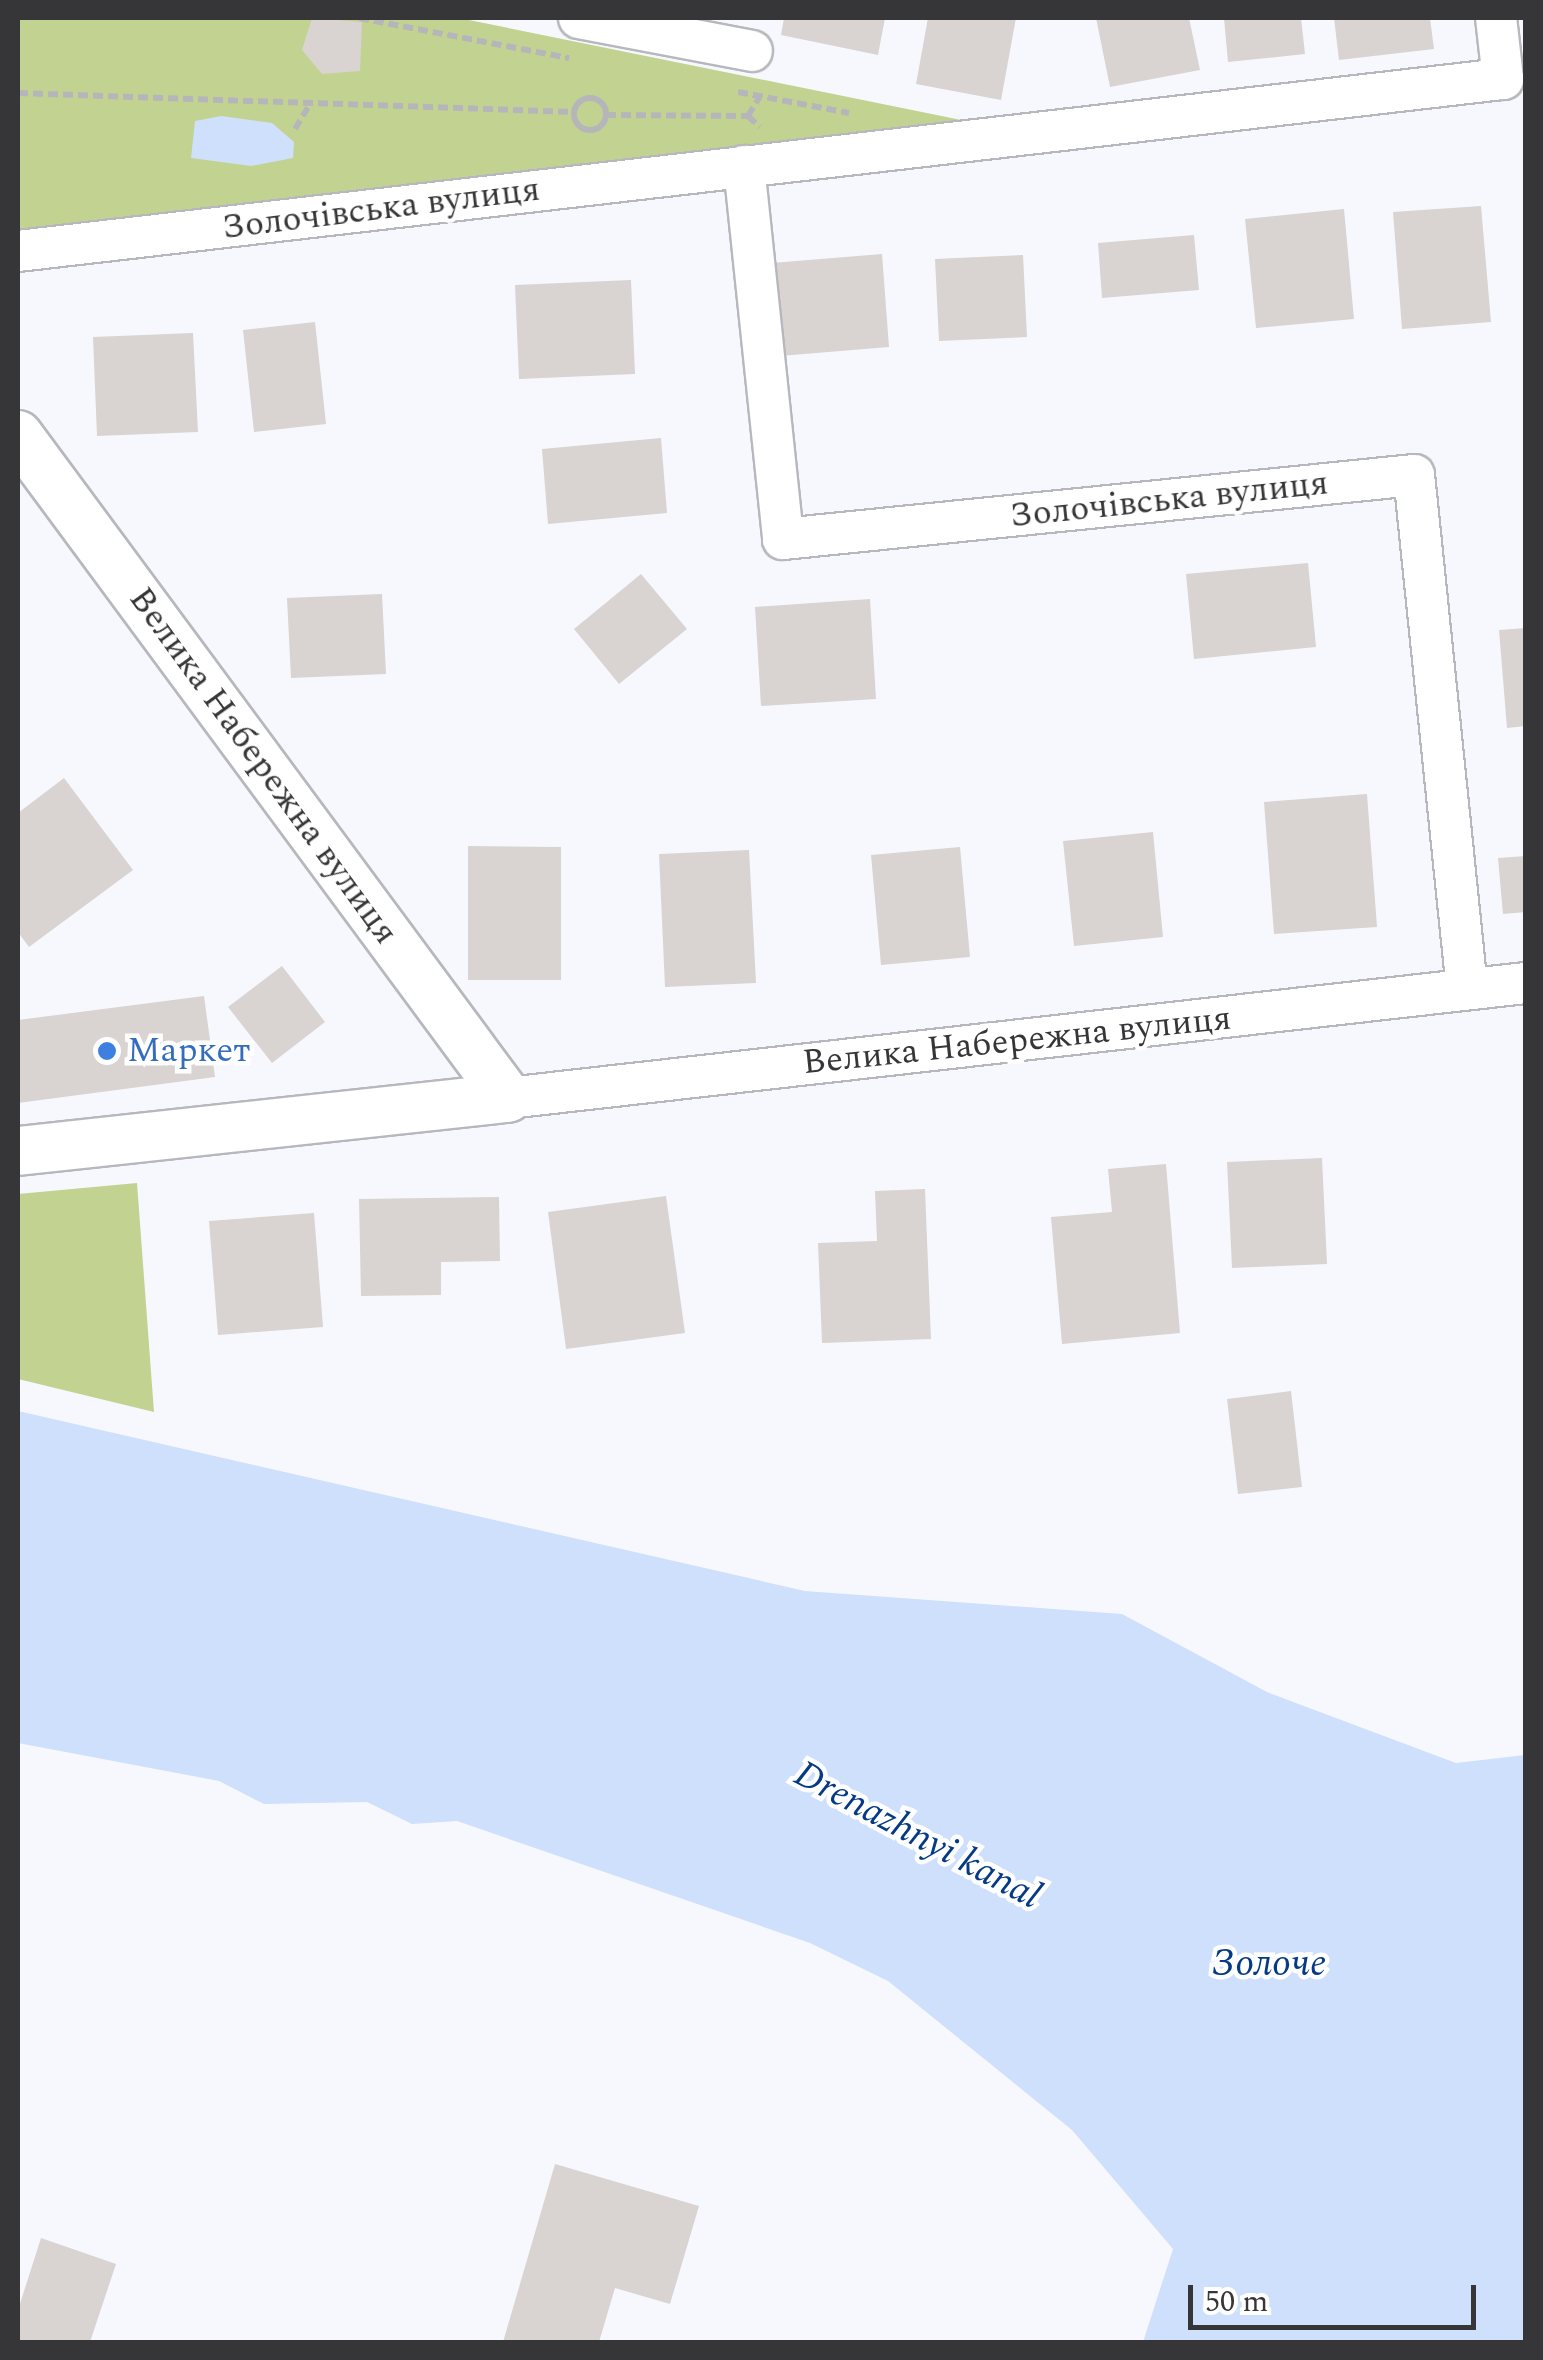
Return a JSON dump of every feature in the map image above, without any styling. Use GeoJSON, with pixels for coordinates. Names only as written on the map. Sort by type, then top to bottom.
{"type":"FeatureCollection","features":[{"type":"Feature","properties":{"kind":"street"},"geometry":{"type":"LineString","coordinates":[[578,18],[752,52]]}},
{"type":"Feature","properties":{"kind":"street","name":"Золочівська вулиця"},"geometry":{"type":"LineString","coordinates":[[18,250],[1514,81],[1496,18]]}},
{"type":"Feature","properties":{"kind":"street","name":"Золочівська вулиця"},"geometry":{"type":"LineString","coordinates":[[744,166],[783,539],[1414,475],[1468,989]]}},
{"type":"Feature","properties":{"kind":"street","name":"Велика Набережна вулиця"},"geometry":{"type":"LineString","coordinates":[[18,435],[508,1098]]}},
{"type":"Feature","properties":{"kind":"street","name":"Велика Набережна вулиця"},"geometry":{"type":"LineString","coordinates":[[18,1151],[1526,983]]}},
{"type":"Feature","properties":{"kind":"path"},"geometry":{"type":"LineString","coordinates":[[18,92],[574,112],[588,98],[606,115]]}},
{"type":"Feature","properties":{"kind":"path"},"geometry":{"type":"LineString","coordinates":[[574,112],[588,130],[606,115],[748,116],[760,96]]}},
{"type":"Feature","properties":{"kind":"path"},"geometry":{"type":"LineString","coordinates":[[295,129],[310,102]]}},
{"type":"Feature","properties":{"kind":"green space"},"geometry":{"type":"Polygon","coordinates":[[[18,18],[459,18],[976,123],[18,239],[18,18]]]}},
{"type":"Feature","properties":{"kind":"green space"},"geometry":{"type":"Polygon","coordinates":[[[137,1183],[154,1412],[18,1379],[18,1194],[137,1183]]]}},
{"type":"Feature","properties":{"kind":"water"},"geometry":{"type":"Polygon","coordinates":[[[221,116],[272,123],[294,142],[293,158],[251,166],[191,158],[195,121],[221,116]]]}},
{"type":"Feature","properties":{"kind":"water","name":"Золоче"},"geometry":{"type":"Polygon","coordinates":[[[18,1411],[805,1591],[1122,1614],[1267,1692],[1456,1763],[1525,1755],[1525,2342],[1143,2342],[1173,2249],[1072,2130],[888,1981],[810,1943],[457,1821],[412,1824],[367,1802],[264,1804],[219,1781],[18,1743],[18,1411]]]}},
{"type":"Feature","properties":{"kind":"building"},"geometry":{"type":"Polygon","coordinates":[[[312,18],[362,22],[360,71],[322,74],[302,50],[312,18]]]}},
{"type":"Feature","properties":{"kind":"building"},"geometry":{"type":"Polygon","coordinates":[[[784,18],[885,18],[878,55],[781,35],[784,18]]]}},
{"type":"Feature","properties":{"kind":"building"},"geometry":{"type":"Polygon","coordinates":[[[928,18],[1016,18],[1001,100],[916,84],[928,18]]]}},
{"type":"Feature","properties":{"kind":"building"},"geometry":{"type":"Polygon","coordinates":[[[1096,18],[1189,18],[1200,70],[1110,87],[1096,18]]]}},
{"type":"Feature","properties":{"kind":"building"},"geometry":{"type":"Polygon","coordinates":[[[1224,18],[1301,18],[1305,54],[1228,62],[1224,18]]]}},
{"type":"Feature","properties":{"kind":"building"},"geometry":{"type":"Polygon","coordinates":[[[1334,18],[1430,18],[1434,49],[1339,60],[1334,18]]]}},
{"type":"Feature","properties":{"kind":"building"},"geometry":{"type":"Polygon","coordinates":[[[1481,206],[1491,322],[1402,329],[1393,212],[1481,206]]]}},
{"type":"Feature","properties":{"kind":"building"},"geometry":{"type":"Polygon","coordinates":[[[1344,209],[1354,319],[1256,328],[1245,219],[1344,209]]]}},
{"type":"Feature","properties":{"kind":"building"},"geometry":{"type":"Polygon","coordinates":[[[1194,235],[1199,290],[1102,298],[1098,243],[1194,235]]]}},
{"type":"Feature","properties":{"kind":"building"},"geometry":{"type":"Polygon","coordinates":[[[882,254],[889,347],[780,356],[772,263],[882,254]]]}},
{"type":"Feature","properties":{"kind":"building"},"geometry":{"type":"Polygon","coordinates":[[[1023,255],[1027,337],[939,341],[935,259],[1023,255]]]}},
{"type":"Feature","properties":{"kind":"building"},"geometry":{"type":"Polygon","coordinates":[[[631,280],[635,374],[519,379],[515,285],[631,280]]]}},
{"type":"Feature","properties":{"kind":"building"},"geometry":{"type":"Polygon","coordinates":[[[315,322],[326,424],[254,432],[243,330],[315,322]]]}},
{"type":"Feature","properties":{"kind":"building"},"geometry":{"type":"Polygon","coordinates":[[[193,333],[198,432],[97,436],[93,337],[193,333]]]}},
{"type":"Feature","properties":{"kind":"building"},"geometry":{"type":"Polygon","coordinates":[[[661,438],[667,513],[548,524],[542,449],[661,438]]]}},
{"type":"Feature","properties":{"kind":"building"},"geometry":{"type":"Polygon","coordinates":[[[1308,563],[1316,647],[1194,659],[1186,574],[1308,563]]]}},
{"type":"Feature","properties":{"kind":"building"},"geometry":{"type":"Polygon","coordinates":[[[641,574],[687,629],[619,684],[574,629],[641,574]]]}},
{"type":"Feature","properties":{"kind":"building"},"geometry":{"type":"Polygon","coordinates":[[[382,594],[386,674],[291,678],[287,598],[382,594]]]}},
{"type":"Feature","properties":{"kind":"building"},"geometry":{"type":"Polygon","coordinates":[[[870,599],[876,699],[761,706],[755,607],[870,599]]]}},
{"type":"Feature","properties":{"kind":"building"},"geometry":{"type":"Polygon","coordinates":[[[1526,628],[1526,726],[1507,728],[1499,630],[1526,628]]]}},
{"type":"Feature","properties":{"kind":"building"},"geometry":{"type":"Polygon","coordinates":[[[64,778],[133,870],[29,947],[18,932],[18,813],[64,778]]]}},
{"type":"Feature","properties":{"kind":"building"},"geometry":{"type":"Polygon","coordinates":[[[1367,794],[1377,927],[1274,934],[1264,802],[1367,794]]]}},
{"type":"Feature","properties":{"kind":"building"},"geometry":{"type":"Polygon","coordinates":[[[1153,832],[1163,937],[1074,946],[1063,841],[1153,832]]]}},
{"type":"Feature","properties":{"kind":"building"},"geometry":{"type":"Polygon","coordinates":[[[468,846],[561,847],[561,980],[468,980],[468,846]]]}},
{"type":"Feature","properties":{"kind":"building"},"geometry":{"type":"Polygon","coordinates":[[[960,847],[970,957],[881,965],[871,855],[960,847]]]}},
{"type":"Feature","properties":{"kind":"building"},"geometry":{"type":"Polygon","coordinates":[[[749,850],[756,983],[665,987],[659,854],[749,850]]]}},
{"type":"Feature","properties":{"kind":"building"},"geometry":{"type":"Polygon","coordinates":[[[1526,856],[1526,912],[1503,914],[1498,858],[1526,856]]]}},
{"type":"Feature","properties":{"kind":"building"},"geometry":{"type":"Polygon","coordinates":[[[282,966],[325,1022],[272,1063],[228,1007],[282,966]]]}},
{"type":"Feature","properties":{"kind":"building"},"geometry":{"type":"Polygon","coordinates":[[[204,996],[215,1077],[18,1103],[18,1020],[204,996]]]}},
{"type":"Feature","properties":{"kind":"building"},"geometry":{"type":"Polygon","coordinates":[[[1322,1158],[1327,1264],[1232,1268],[1227,1162],[1322,1158]]]}},
{"type":"Feature","properties":{"kind":"building"},"geometry":{"type":"Polygon","coordinates":[[[1166,1164],[1180,1333],[1062,1344],[1051,1217],[1112,1212],[1108,1169],[1166,1164]]]}},
{"type":"Feature","properties":{"kind":"building"},"geometry":{"type":"Polygon","coordinates":[[[925,1189],[931,1339],[822,1343],[818,1243],[877,1241],[875,1191],[925,1189]]]}},
{"type":"Feature","properties":{"kind":"building"},"geometry":{"type":"Polygon","coordinates":[[[666,1196],[685,1333],[566,1349],[548,1212],[666,1196]]]}},
{"type":"Feature","properties":{"kind":"building"},"geometry":{"type":"Polygon","coordinates":[[[499,1197],[500,1261],[441,1262],[441,1295],[361,1296],[359,1199],[499,1197]]]}},
{"type":"Feature","properties":{"kind":"building"},"geometry":{"type":"Polygon","coordinates":[[[314,1213],[323,1327],[218,1335],[209,1221],[314,1213]]]}},
{"type":"Feature","properties":{"kind":"building"},"geometry":{"type":"Polygon","coordinates":[[[1291,1391],[1302,1487],[1238,1494],[1227,1399],[1291,1391]]]}},
{"type":"Feature","properties":{"kind":"building"},"geometry":{"type":"Polygon","coordinates":[[[555,2164],[699,2206],[670,2304],[615,2288],[599,2342],[503,2342],[555,2164]]]}},
{"type":"Feature","properties":{"kind":"building"},"geometry":{"type":"Polygon","coordinates":[[[41,2238],[116,2264],[90,2342],[18,2342],[18,2310],[41,2238]]]}},
{"type":"Feature","properties":{"kind":"place","name":"Маркет"},"geometry":{"type":"Point","coordinates":[107,1051]}},
{"type":"Feature","properties":{"kind":"water label","name":"Drenazhnyi kanal"},"geometry":{"type":"Point","coordinates":[917,1836]}}]}
